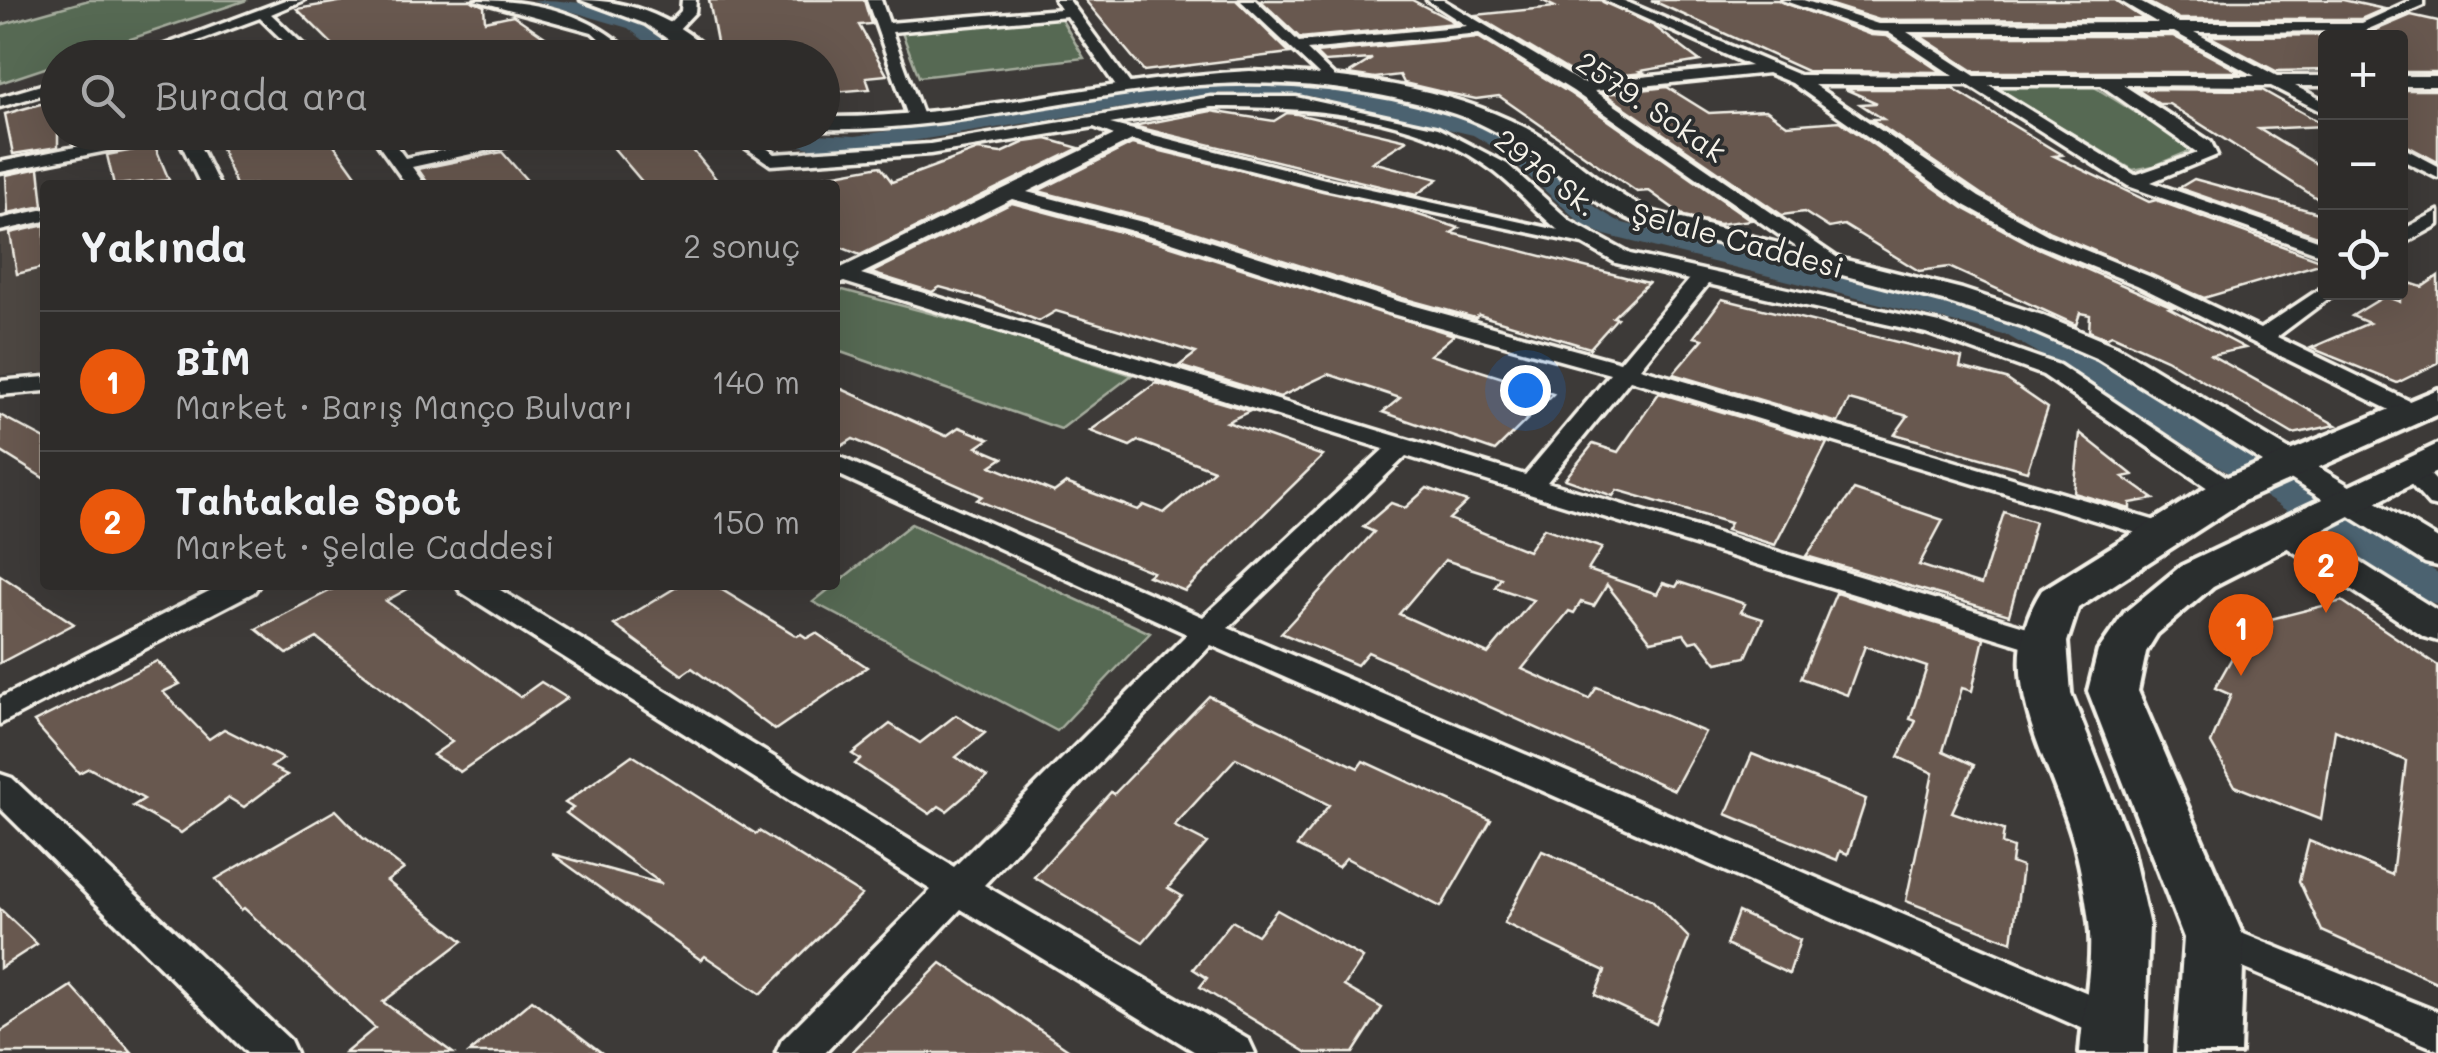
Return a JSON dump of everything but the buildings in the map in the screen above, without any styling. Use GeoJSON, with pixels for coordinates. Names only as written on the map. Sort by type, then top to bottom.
{"type":"FeatureCollection","features":[{"type":"Feature","properties":{"kind":"main road"},"geometry":{"type":"LineString","coordinates":[[2114,1038],[2119,926],[2104,846],[2046,694],[2042,642],[2058,600],[2230,491],[2426,406]]}},
{"type":"Feature","properties":{"kind":"main road"},"geometry":{"type":"LineString","coordinates":[[2208,1053],[2214,938],[2113,691],[2122,652],[2142,623],[2198,576],[2350,501],[2432,478]]}},
{"type":"Feature","properties":{"kind":"street"},"geometry":{"type":"LineString","coordinates":[[186,40],[296,0]]}},
{"type":"Feature","properties":{"kind":"street"},"geometry":{"type":"LineString","coordinates":[[482,0],[545,12],[597,29],[607,40]]}},
{"type":"Feature","properties":{"kind":"street"},"geometry":{"type":"LineString","coordinates":[[588,0],[641,13],[684,40]]}},
{"type":"Feature","properties":{"kind":"street"},"geometry":{"type":"LineString","coordinates":[[670,29],[688,12],[689,0]]}},
{"type":"Feature","properties":{"kind":"street"},"geometry":{"type":"LineString","coordinates":[[874,0],[916,119]]}},
{"type":"Feature","properties":{"kind":"street"},"geometry":{"type":"LineString","coordinates":[[1246,0],[1334,83]]}},
{"type":"Feature","properties":{"kind":"street","name":"2579. Sokak"},"geometry":{"type":"LineString","coordinates":[[1434,0],[1579,88],[1835,264]]}},
{"type":"Feature","properties":{"kind":"street"},"geometry":{"type":"LineString","coordinates":[[1788,0],[1860,25],[1892,28],[2364,27],[2414,1],[2438,7]]}},
{"type":"Feature","properties":{"kind":"street"},"geometry":{"type":"LineString","coordinates":[[2126,0],[2318,104]]}},
{"type":"Feature","properties":{"kind":"street"},"geometry":{"type":"LineString","coordinates":[[1623,2],[1796,80],[1972,201],[2023,230],[2426,406]]}},
{"type":"Feature","properties":{"kind":"street"},"geometry":{"type":"LineString","coordinates":[[884,28],[1066,6],[1126,89]]}},
{"type":"Feature","properties":{"kind":"street"},"geometry":{"type":"LineString","coordinates":[[262,12],[291,40]]}},
{"type":"Feature","properties":{"kind":"street"},"geometry":{"type":"LineString","coordinates":[[1892,28],[1968,80],[2134,182],[2318,247]]}},
{"type":"Feature","properties":{"kind":"street"},"geometry":{"type":"LineString","coordinates":[[1296,47],[1479,29]]}},
{"type":"Feature","properties":{"kind":"street"},"geometry":{"type":"LineString","coordinates":[[1579,88],[1773,68]]}},
{"type":"Feature","properties":{"kind":"street","name":"Şelale Caddesi"},"geometry":{"type":"LineString","coordinates":[[840,123],[878,124],[1126,89],[1250,77],[1334,83],[1432,103],[1498,122],[1538,145],[1598,196],[1645,217],[2002,308],[2054,327],[2108,353],[2438,555]]}},
{"type":"Feature","properties":{"kind":"street"},"geometry":{"type":"LineString","coordinates":[[1796,80],[2318,81]]}},
{"type":"Feature","properties":{"kind":"street"},"geometry":{"type":"LineString","coordinates":[[2102,80],[2205,146],[2208,155],[2134,182]]}},
{"type":"Feature","properties":{"kind":"street"},"geometry":{"type":"LineString","coordinates":[[2408,81],[2438,80]]}},
{"type":"Feature","properties":{"kind":"street"},"geometry":{"type":"LineString","coordinates":[[0,102],[40,90]]}},
{"type":"Feature","properties":{"kind":"street","name":"2976 Sk."},"geometry":{"type":"LineString","coordinates":[[771,160],[930,150],[1211,102],[1296,102],[1395,121],[1432,132],[1487,160],[1587,242],[1623,258],[1701,279],[1932,328],[1999,348],[2051,370],[2230,491]]}},
{"type":"Feature","properties":{"kind":"street"},"geometry":{"type":"LineString","coordinates":[[1091,124],[1324,184],[1587,242]]}},
{"type":"Feature","properties":{"kind":"street"},"geometry":{"type":"LineString","coordinates":[[840,275],[1130,134]]}},
{"type":"Feature","properties":{"kind":"street"},"geometry":{"type":"LineString","coordinates":[[0,167],[88,150]]}},
{"type":"Feature","properties":{"kind":"street"},"geometry":{"type":"LineString","coordinates":[[191,150],[206,180]]}},
{"type":"Feature","properties":{"kind":"street"},"geometry":{"type":"LineString","coordinates":[[390,150],[412,180]]}},
{"type":"Feature","properties":{"kind":"street"},"geometry":{"type":"LineString","coordinates":[[400,164],[471,150]]}},
{"type":"Feature","properties":{"kind":"street"},"geometry":{"type":"LineString","coordinates":[[762,150],[771,160],[772,180]]}},
{"type":"Feature","properties":{"kind":"street"},"geometry":{"type":"LineString","coordinates":[[2408,155],[2438,172]]}},
{"type":"Feature","properties":{"kind":"street"},"geometry":{"type":"LineString","coordinates":[[1010,193],[1170,235],[1394,307],[1626,371],[2163,532]]}},
{"type":"Feature","properties":{"kind":"street"},"geometry":{"type":"LineString","coordinates":[[0,225],[40,216]]}},
{"type":"Feature","properties":{"kind":"street"},"geometry":{"type":"LineString","coordinates":[[2408,235],[2438,218]]}},
{"type":"Feature","properties":{"kind":"street"},"geometry":{"type":"LineString","coordinates":[[840,277],[2042,642]]}},
{"type":"Feature","properties":{"kind":"street"},"geometry":{"type":"LineString","coordinates":[[1531,484],[1701,279]]}},
{"type":"Feature","properties":{"kind":"street"},"geometry":{"type":"LineString","coordinates":[[2263,337],[2318,297]]}},
{"type":"Feature","properties":{"kind":"street"},"geometry":{"type":"LineString","coordinates":[[0,388],[40,384]]}},
{"type":"Feature","properties":{"kind":"street"},"geometry":{"type":"LineString","coordinates":[[797,1053],[1208,632],[1402,446]]}},
{"type":"Feature","properties":{"kind":"street"},"geometry":{"type":"LineString","coordinates":[[840,465],[2114,1038]]}},
{"type":"Feature","properties":{"kind":"street"},"geometry":{"type":"LineString","coordinates":[[2289,533],[2438,628]]}},
{"type":"Feature","properties":{"kind":"street"},"geometry":{"type":"LineString","coordinates":[[0,712],[234,590]]}},
{"type":"Feature","properties":{"kind":"street"},"geometry":{"type":"LineString","coordinates":[[480,590],[1234,1053]]}},
{"type":"Feature","properties":{"kind":"street"},"geometry":{"type":"LineString","coordinates":[[0,786],[275,1053]]}},
{"type":"Feature","properties":{"kind":"street"},"geometry":{"type":"LineString","coordinates":[[2214,938],[2438,1031]]}},
{"type":"Feature","properties":{"kind":"shaded area"},"geometry":{"type":"Polygon","coordinates":[[[40,222],[40,373],[0,375],[0,231],[40,222]]]}},
{"type":"Feature","properties":{"kind":"green space"},"geometry":{"type":"Polygon","coordinates":[[[89,0],[247,0],[128,40],[40,40],[40,70],[0,83],[0,25],[89,0]]]}},
{"type":"Feature","properties":{"kind":"green space"},"geometry":{"type":"Polygon","coordinates":[[[1059,15],[1084,58],[919,77],[901,30],[1059,15]]]}},
{"type":"Feature","properties":{"kind":"green space"},"geometry":{"type":"Polygon","coordinates":[[[2088,83],[2185,143],[2190,151],[2133,170],[1992,85],[2088,83]]]}},
{"type":"Feature","properties":{"kind":"green space"},"geometry":{"type":"Polygon","coordinates":[[[840,292],[990,329],[1132,375],[1061,429],[840,352],[840,292]]]}},
{"type":"Feature","properties":{"kind":"green space"},"geometry":{"type":"Polygon","coordinates":[[[911,524],[1150,633],[1057,731],[813,602],[828,590],[840,590],[840,581],[911,524]]]}},
{"type":"Feature","properties":{"kind":"waterway"},"geometry":{"type":"LineString","coordinates":[[542,0],[611,14],[635,24],[656,40]]}},
{"type":"Feature","properties":{"kind":"waterway"},"geometry":{"type":"LineString","coordinates":[[840,143],[1218,87],[1310,90],[1439,117],[1481,130],[1510,147],[1592,219],[1614,229],[2019,330],[2112,383],[2438,591]]}},
{"type":"Feature","properties":{"kind":"place","name":"Tahtakale Spot"},"geometry":{"type":"Point","coordinates":[2326,613]}},
{"type":"Feature","properties":{"kind":"place","name":"BİM"},"geometry":{"type":"Point","coordinates":[2241,676]}}]}
